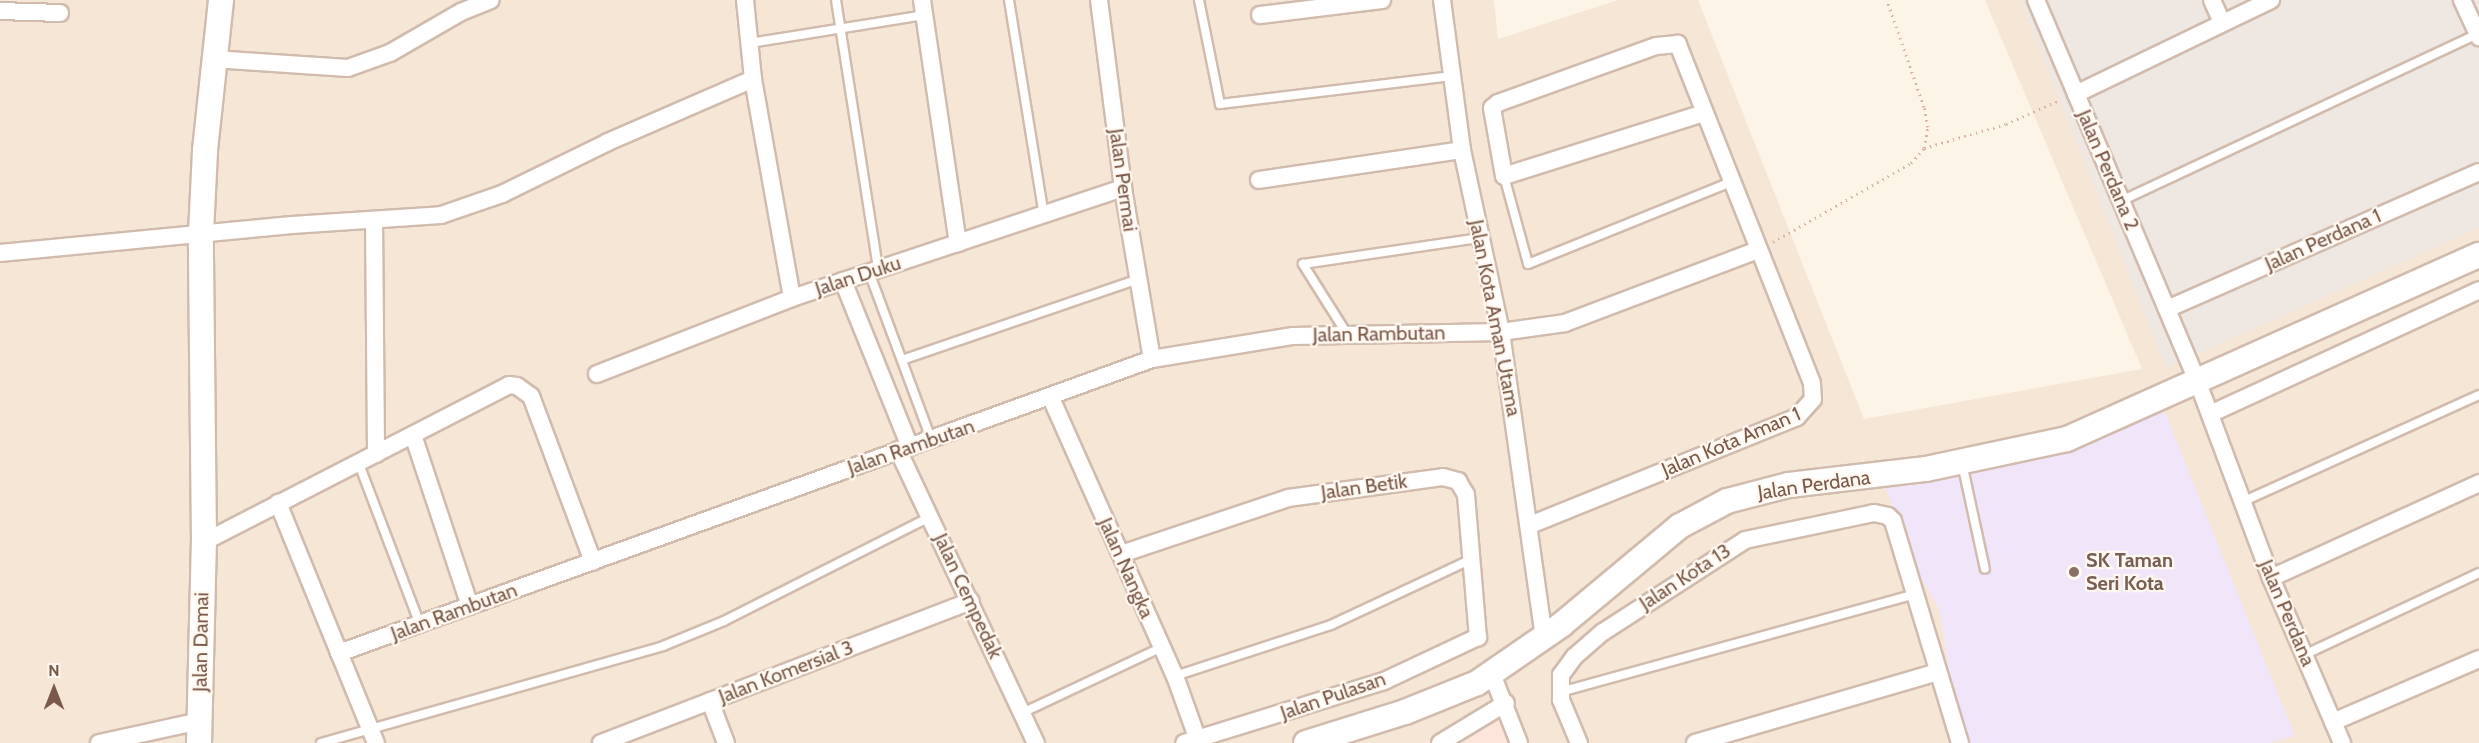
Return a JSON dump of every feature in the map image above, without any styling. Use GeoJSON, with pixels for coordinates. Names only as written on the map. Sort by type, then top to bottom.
{"type":"FeatureCollection","features":[{"type":"Feature","properties":{"kind":"street","name":"Jalan Damai"},"geometry":{"type":"LineString","coordinates":[[200,732],[204,542],[201,233],[213,59],[221,0]]}},
{"type":"Feature","properties":{"kind":"street"},"geometry":{"type":"LineString","coordinates":[[213,59],[348,68],[390,52],[461,12],[491,0]]}},
{"type":"Feature","properties":{"kind":"street"},"geometry":{"type":"LineString","coordinates":[[745,0],[753,79],[792,298]]}},
{"type":"Feature","properties":{"kind":"street","name":"Jalan Permai"},"geometry":{"type":"LineString","coordinates":[[1099,0],[1123,188],[1152,359]]}},
{"type":"Feature","properties":{"kind":"street"},"geometry":{"type":"LineString","coordinates":[[1260,15],[1382,0]]}},
{"type":"Feature","properties":{"kind":"street","name":"Jalan Kota Aman Utama"},"geometry":{"type":"LineString","coordinates":[[1442,0],[1462,150],[1501,332],[1544,637]]}},
{"type":"Feature","properties":{"kind":"street"},"geometry":{"type":"LineString","coordinates":[[2036,0],[2076,94]]}},
{"type":"Feature","properties":{"kind":"street"},"geometry":{"type":"LineString","coordinates":[[2212,0],[2222,22]]}},
{"type":"Feature","properties":{"kind":"street","name":"Jalan Perdana 2"},"geometry":{"type":"LineString","coordinates":[[2197,380],[2076,94],[2271,0]]}},
{"type":"Feature","properties":{"kind":"street"},"geometry":{"type":"LineString","coordinates":[[2462,0],[2478,35]]}},
{"type":"Feature","properties":{"kind":"street"},"geometry":{"type":"LineString","coordinates":[[923,7],[958,243]]}},
{"type":"Feature","properties":{"kind":"street"},"geometry":{"type":"LineString","coordinates":[[0,11],[60,13]]}},
{"type":"Feature","properties":{"kind":"street","name":"Jalan Kota Aman 1"},"geometry":{"type":"LineString","coordinates":[[1504,176],[1493,105],[1656,46],[1678,44],[1812,383],[1810,406],[1797,417],[1530,525]]}},
{"type":"Feature","properties":{"kind":"street"},"geometry":{"type":"LineString","coordinates":[[0,253],[201,233],[374,220],[466,209],[753,79]]}},
{"type":"Feature","properties":{"kind":"street"},"geometry":{"type":"LineString","coordinates":[[1504,176],[1704,113]]}},
{"type":"Feature","properties":{"kind":"street"},"geometry":{"type":"LineString","coordinates":[[1259,180],[1462,150]]}},
{"type":"Feature","properties":{"kind":"street","name":"Jalan Perdana 1"},"geometry":{"type":"LineString","coordinates":[[2167,309],[2479,172]]}},
{"type":"Feature","properties":{"kind":"street","name":"Jalan Duku"},"geometry":{"type":"LineString","coordinates":[[597,374],[792,298],[1123,188]]}},
{"type":"Feature","properties":{"kind":"street"},"geometry":{"type":"LineString","coordinates":[[204,542],[359,464],[375,442],[374,220]]}},
{"type":"Feature","properties":{"kind":"street","name":"Jalan Rambutan"},"geometry":{"type":"LineString","coordinates":[[339,653],[1051,398],[1152,359],[1267,338],[1347,334],[1501,332],[1577,319],[1758,250]]}},
{"type":"Feature","properties":{"kind":"street","name":"Jalan Perdana"},"geometry":{"type":"LineString","coordinates":[[1306,743],[1443,698],[1492,674],[1544,637],[1680,526],[1727,501],[1790,485],[1962,462],[2067,439],[2479,255]]}},
{"type":"Feature","properties":{"kind":"street","name":"Jalan Cempedak"},"geometry":{"type":"LineString","coordinates":[[843,281],[930,517],[1036,743]]}},
{"type":"Feature","properties":{"kind":"street"},"geometry":{"type":"LineString","coordinates":[[2210,414],[2479,290]]}},
{"type":"Feature","properties":{"kind":"street","name":"Jalan Perdana"},"geometry":{"type":"LineString","coordinates":[[2197,380],[2271,578],[2342,743]]}},
{"type":"Feature","properties":{"kind":"street"},"geometry":{"type":"LineString","coordinates":[[375,442],[413,435],[509,385],[523,388],[531,396],[592,562]]}},
{"type":"Feature","properties":{"kind":"street","name":"Jalan Nangka"},"geometry":{"type":"LineString","coordinates":[[1051,398],[1162,647],[1174,676],[1194,742]]}},
{"type":"Feature","properties":{"kind":"street"},"geometry":{"type":"LineString","coordinates":[[413,435],[470,606]]}},
{"type":"Feature","properties":{"kind":"street","name":"Jalan Betik"},"geometry":{"type":"LineString","coordinates":[[1120,554],[1288,498],[1443,477],[1458,482],[1466,495],[1478,636]]}},
{"type":"Feature","properties":{"kind":"street"},"geometry":{"type":"LineString","coordinates":[[2271,578],[2479,485]]}},
{"type":"Feature","properties":{"kind":"street"},"geometry":{"type":"LineString","coordinates":[[278,503],[373,736]]}},
{"type":"Feature","properties":{"kind":"street","name":"Jalan Kota 13"},"geometry":{"type":"LineString","coordinates":[[1560,692],[1561,675],[1574,657],[1603,632],[1744,540],[1874,513],[1888,516],[1896,528],[1915,594]]}},
{"type":"Feature","properties":{"kind":"street"},"geometry":{"type":"LineString","coordinates":[[1915,594],[1960,743]]}},
{"type":"Feature","properties":{"kind":"street","name":"Jalan Komersial 3"},"geometry":{"type":"LineString","coordinates":[[601,743],[971,601]]}},
{"type":"Feature","properties":{"kind":"street","name":"Jalan Pulasan"},"geometry":{"type":"LineString","coordinates":[[1194,742],[1384,681],[1478,636]]}},
{"type":"Feature","properties":{"kind":"street"},"geometry":{"type":"LineString","coordinates":[[2333,722],[2479,659]]}},
{"type":"Feature","properties":{"kind":"street"},"geometry":{"type":"LineString","coordinates":[[1695,743],[1938,672]]}},
{"type":"Feature","properties":{"kind":"street"},"geometry":{"type":"LineString","coordinates":[[1492,674],[1506,703],[1519,743]]}},
{"type":"Feature","properties":{"kind":"street"},"geometry":{"type":"LineString","coordinates":[[1560,692],[1579,743]]}},
{"type":"Feature","properties":{"kind":"street"},"geometry":{"type":"LineString","coordinates":[[710,701],[726,743]]}},
{"type":"Feature","properties":{"kind":"street"},"geometry":{"type":"LineString","coordinates":[[1440,743],[1506,703]]}},
{"type":"Feature","properties":{"kind":"street"},"geometry":{"type":"LineString","coordinates":[[99,743],[200,732]]}},
{"type":"Feature","properties":{"kind":"lane"},"geometry":{"type":"LineString","coordinates":[[836,0],[874,270],[902,360],[932,440]]}},
{"type":"Feature","properties":{"kind":"lane"},"geometry":{"type":"LineString","coordinates":[[1009,0],[1044,215]]}},
{"type":"Feature","properties":{"kind":"lane"},"geometry":{"type":"LineString","coordinates":[[1199,0],[1220,104],[1452,76]]}},
{"type":"Feature","properties":{"kind":"lane"},"geometry":{"type":"LineString","coordinates":[[750,44],[840,29],[923,7]]}},
{"type":"Feature","properties":{"kind":"lane"},"geometry":{"type":"LineString","coordinates":[[2121,201],[2478,35]]}},
{"type":"Feature","properties":{"kind":"lane"},"geometry":{"type":"LineString","coordinates":[[1504,176],[1528,264],[1731,182]]}},
{"type":"Feature","properties":{"kind":"lane"},"geometry":{"type":"LineString","coordinates":[[1347,334],[1303,264],[1480,238]]}},
{"type":"Feature","properties":{"kind":"lane"},"geometry":{"type":"LineString","coordinates":[[902,360],[1138,279]]}},
{"type":"Feature","properties":{"kind":"lane"},"geometry":{"type":"LineString","coordinates":[[2242,502],[2479,395]]}},
{"type":"Feature","properties":{"kind":"lane"},"geometry":{"type":"LineString","coordinates":[[1962,462],[1984,569]]}},
{"type":"Feature","properties":{"kind":"lane"},"geometry":{"type":"LineString","coordinates":[[359,464],[420,625]]}},
{"type":"Feature","properties":{"kind":"lane"},"geometry":{"type":"LineString","coordinates":[[321,743],[373,736],[663,646],[735,616],[930,517]]}},
{"type":"Feature","properties":{"kind":"lane"},"geometry":{"type":"LineString","coordinates":[[1174,676],[1331,625],[1470,560]]}},
{"type":"Feature","properties":{"kind":"lane"},"geometry":{"type":"LineString","coordinates":[[2304,656],[2479,573]]}},
{"type":"Feature","properties":{"kind":"lane"},"geometry":{"type":"LineString","coordinates":[[1560,692],[1915,594]]}},
{"type":"Feature","properties":{"kind":"lane"},"geometry":{"type":"LineString","coordinates":[[1022,713],[1162,647]]}},
{"type":"Feature","properties":{"kind":"path"},"geometry":{"type":"LineString","coordinates":[[1758,250],[1911,163],[1924,148],[1928,127],[1924,106],[1887,0]]}},
{"type":"Feature","properties":{"kind":"path"},"geometry":{"type":"LineString","coordinates":[[1924,148],[2006,124],[2076,94]]}},
{"type":"Feature","properties":{"kind":"shaded area"},"geometry":{"type":"Polygon","coordinates":[[[0,0],[1494,0],[1498,39],[1618,0],[1698,0],[1864,419],[2142,369],[1985,0],[2479,0],[2479,743],[0,743],[0,0]]]}},
{"type":"Feature","properties":{"kind":"shaded area"},"geometry":{"type":"Polygon","coordinates":[[[2020,0],[2479,0],[2479,228],[2166,368],[2020,0]]]}},
{"type":"Feature","properties":{"kind":"shaded area","name":"SK Taman Seri Kota"},"geometry":{"type":"Polygon","coordinates":[[[2164,410],[2295,736],[2269,743],[1959,743],[1940,611],[1908,556],[1885,485],[2047,458],[2074,450],[2164,410]]]}},
{"type":"Feature","properties":{"kind":"shaded area"},"geometry":{"type":"Polygon","coordinates":[[[1509,694],[1524,743],[1424,743],[1509,694]]]}},
{"type":"Feature","properties":{"kind":"place","name":"SK Taman Seri Kota"},"geometry":{"type":"Point","coordinates":[2074,572]}}]}
